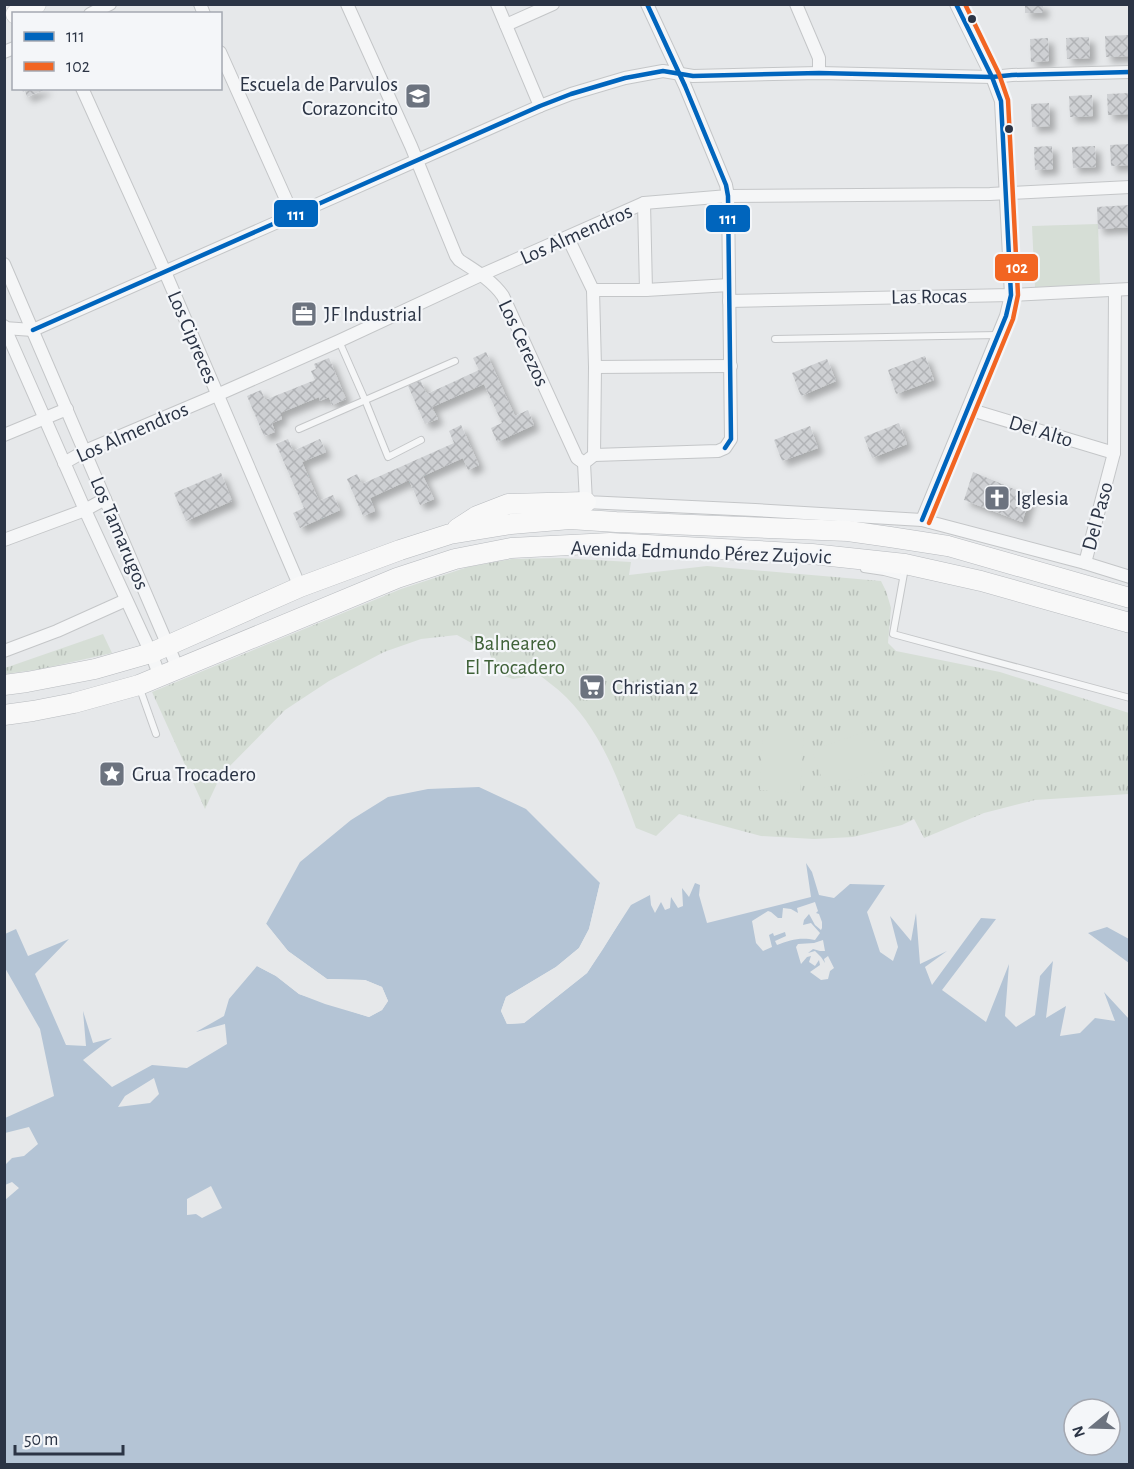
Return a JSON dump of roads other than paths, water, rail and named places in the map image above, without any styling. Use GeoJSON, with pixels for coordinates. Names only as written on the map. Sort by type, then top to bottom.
{"type":"FeatureCollection","features":[{"type":"Feature","properties":{"kind":"main road"},"geometry":{"type":"LineString","coordinates":[[19,12],[36,4]]}},
{"type":"Feature","properties":{"kind":"main road"},"geometry":{"type":"LineString","coordinates":[[450,534],[477,516],[508,504],[586,502]]}},
{"type":"Feature","properties":{"kind":"main road","name":"Avenida Edmundo Pérez Zujovic"},"geometry":{"type":"LineString","coordinates":[[4,685],[95,669],[159,649],[300,587],[450,534],[511,524],[570,519],[848,531],[948,546],[1130,598]]}},
{"type":"Feature","properties":{"kind":"main road","name":"Avenida Edmundo Pérez Zujovic"},"geometry":{"type":"LineString","coordinates":[[4,715],[74,703],[139,685],[396,578],[455,559],[512,548],[610,543],[820,558],[981,581],[1130,624]]}},
{"type":"Feature","properties":{"kind":"main road"},"geometry":{"type":"LineString","coordinates":[[904,571],[910,557],[920,552],[975,562],[992,558]]}},
{"type":"Feature","properties":{"kind":"street"},"geometry":{"type":"LineString","coordinates":[[94,12],[110,4]]}},
{"type":"Feature","properties":{"kind":"street","name":"Los Cerezos"},"geometry":{"type":"LineString","coordinates":[[347,4],[417,160],[456,256],[499,290],[503,296],[577,458],[589,459]]}},
{"type":"Feature","properties":{"kind":"street"},"geometry":{"type":"LineString","coordinates":[[497,4],[540,106]]}},
{"type":"Feature","properties":{"kind":"street"},"geometry":{"type":"LineString","coordinates":[[506,25],[553,4]]}},
{"type":"Feature","properties":{"kind":"street"},"geometry":{"type":"LineString","coordinates":[[589,459],[718,451],[725,447],[731,439],[726,185],[647,4]]}},
{"type":"Feature","properties":{"kind":"street"},"geometry":{"type":"LineString","coordinates":[[796,4],[819,58],[819,73]]}},
{"type":"Feature","properties":{"kind":"street"},"geometry":{"type":"LineString","coordinates":[[922,520],[999,334],[1011,295],[1001,101],[992,77],[957,5]]}},
{"type":"Feature","properties":{"kind":"street"},"geometry":{"type":"LineString","coordinates":[[222,56],[293,215]]}},
{"type":"Feature","properties":{"kind":"street"},"geometry":{"type":"LineString","coordinates":[[5,328],[33,330],[540,106],[625,78],[663,71],[693,76],[819,73],[992,77],[1130,72]]}},
{"type":"Feature","properties":{"kind":"street","name":"Los Cipreces"},"geometry":{"type":"LineString","coordinates":[[83,90],[165,272],[300,587]]}},
{"type":"Feature","properties":{"kind":"street","name":"Los Almendros"},"geometry":{"type":"LineString","coordinates":[[64,463],[84,451],[339,341],[644,203],[728,196],[1005,194],[1130,188]]}},
{"type":"Feature","properties":{"kind":"street"},"geometry":{"type":"LineString","coordinates":[[644,203],[646,290]]}},
{"type":"Feature","properties":{"kind":"street"},"geometry":{"type":"LineString","coordinates":[[568,238],[593,290],[595,367],[586,502]]}},
{"type":"Feature","properties":{"kind":"street","name":"Los Tamarugos"},"geometry":{"type":"LineString","coordinates":[[4,264],[105,499],[159,649],[160,677]]}},
{"type":"Feature","properties":{"kind":"street"},"geometry":{"type":"LineString","coordinates":[[593,290],[646,290],[729,285]]}},
{"type":"Feature","properties":{"kind":"street","name":"Las Rocas"},"geometry":{"type":"LineString","coordinates":[[729,301],[1011,295],[1130,289]]}},
{"type":"Feature","properties":{"kind":"street","name":"Del Paso"},"geometry":{"type":"LineString","coordinates":[[1085,563],[1114,453],[1115,290]]}},
{"type":"Feature","properties":{"kind":"street","name":"Los Tamarugos"},"geometry":{"type":"LineString","coordinates":[[5,328],[126,600],[159,649],[178,669]]}},
{"type":"Feature","properties":{"kind":"street"},"geometry":{"type":"LineString","coordinates":[[595,367],[731,366]]}},
{"type":"Feature","properties":{"kind":"street"},"geometry":{"type":"LineString","coordinates":[[4,435],[67,409]]}},
{"type":"Feature","properties":{"kind":"street","name":"Del Alto"},"geometry":{"type":"LineString","coordinates":[[968,409],[1114,453]]}},
{"type":"Feature","properties":{"kind":"street"},"geometry":{"type":"LineString","coordinates":[[4,540],[85,510],[105,499]]}},
{"type":"Feature","properties":{"kind":"street","name":"Avenida Edmundo Pérez Zujovic"},"geometry":{"type":"LineString","coordinates":[[586,502],[922,520],[1130,577]]}},
{"type":"Feature","properties":{"kind":"street"},"geometry":{"type":"LineString","coordinates":[[4,651],[57,632],[126,600]]}},
{"type":"Feature","properties":{"kind":"lane"},"geometry":{"type":"LineString","coordinates":[[775,339],[999,334]]}},
{"type":"Feature","properties":{"kind":"lane"},"geometry":{"type":"LineString","coordinates":[[339,341],[388,457],[421,440]]}},
{"type":"Feature","properties":{"kind":"lane"},"geometry":{"type":"LineString","coordinates":[[299,429],[455,360]]}},
{"type":"Feature","properties":{"kind":"lane"},"geometry":{"type":"LineString","coordinates":[[854,568],[884,572],[904,571],[893,634],[1130,698]]}},
{"type":"Feature","properties":{"kind":"lane"},"geometry":{"type":"LineString","coordinates":[[139,685],[156,734]]}},
{"type":"Feature","properties":{"kind":"water"},"geometry":{"type":"Polygon","coordinates":[[[479,787],[526,809],[600,883],[589,929],[579,948],[556,967],[506,997],[501,1011],[507,1024],[524,1023],[587,973],[631,905],[650,895],[655,913],[661,902],[665,910],[670,908],[671,897],[678,908],[683,906],[682,888],[689,897],[695,883],[700,885],[699,895],[707,923],[811,897],[806,863],[812,872],[819,895],[834,898],[850,884],[885,885],[867,912],[880,952],[893,961],[898,947],[890,916],[911,941],[916,913],[920,964],[947,951],[925,967],[932,985],[981,918],[996,919],[942,990],[986,1022],[1009,964],[1005,1016],[1016,1027],[1035,1015],[1040,976],[1053,961],[1046,1018],[1066,1006],[1060,1036],[1080,1033],[1095,1018],[1115,1021],[1104,992],[1129,1019],[1129,1464],[5,1464],[5,1200],[19,1188],[12,1182],[5,1185],[5,1165],[12,1158],[24,1156],[38,1144],[29,1127],[5,1133],[5,1118],[54,1096],[40,1029],[5,968],[5,934],[16,929],[28,956],[69,939],[35,974],[66,1045],[86,1046],[83,1011],[93,1043],[112,1038],[83,1060],[112,1087],[152,1065],[187,1068],[227,1044],[225,1024],[196,1032],[224,1016],[229,999],[257,966],[276,976],[299,994],[369,1017],[382,1010],[388,1001],[382,987],[365,980],[327,979],[288,951],[266,924],[300,862],[351,820],[388,797],[428,789],[479,787]],[[815,902],[797,908],[798,913],[783,908],[782,918],[768,911],[752,921],[756,943],[763,951],[772,947],[769,935],[773,933],[774,936],[785,932],[786,936],[775,941],[777,945],[795,939],[815,940],[820,933],[811,923],[803,925],[809,914],[821,930],[822,922],[819,914],[816,913],[818,911],[815,902]],[[823,940],[798,944],[796,947],[801,964],[811,956],[809,962],[815,966],[819,960],[820,965],[810,972],[821,980],[828,979],[830,971],[834,968],[828,956],[824,959],[825,963],[815,951],[808,953],[813,949],[825,951],[823,940]],[[154,1078],[125,1096],[118,1107],[150,1103],[159,1094],[154,1078]],[[211,1186],[187,1199],[187,1215],[196,1214],[202,1218],[222,1208],[211,1186]]]}},
{"type":"Feature","properties":{"kind":"water"},"geometry":{"type":"Polygon","coordinates":[[[1107,927],[1129,939],[1129,963],[1088,933],[1107,927]]]}},
{"type":"Feature","properties":{"kind":"place","name":"Escuela de Parvulos Corazoncito"},"geometry":{"type":"Point","coordinates":[418,96]}},
{"type":"Feature","properties":{"kind":"place","name":"JF Industrial"},"geometry":{"type":"Point","coordinates":[304,314]}},
{"type":"Feature","properties":{"kind":"place","name":"Iglesia"},"geometry":{"type":"Point","coordinates":[997,498]}},
{"type":"Feature","properties":{"kind":"place","name":"Christian 2"},"geometry":{"type":"Point","coordinates":[592,687]}},
{"type":"Feature","properties":{"kind":"place","name":"Grua Trocadero"},"geometry":{"type":"Point","coordinates":[112,774]}},
{"type":"Feature","properties":{"kind":"park label","name":"Balneareo El Trocadero"},"geometry":{"type":"Point","coordinates":[515,655]}}]}
